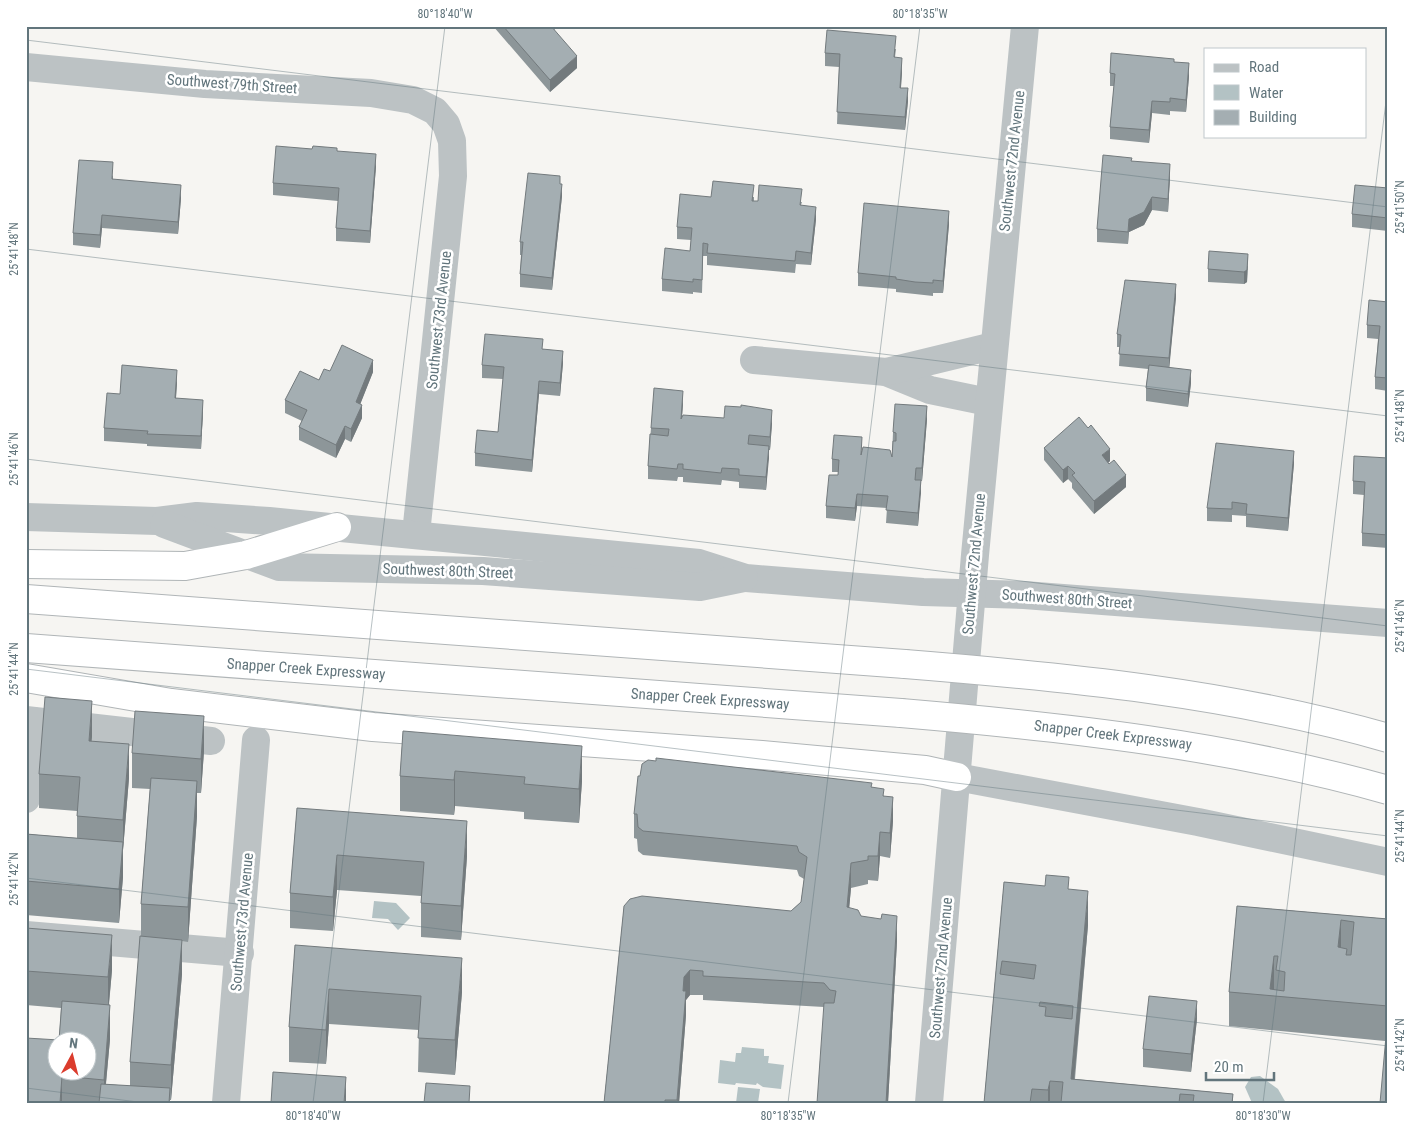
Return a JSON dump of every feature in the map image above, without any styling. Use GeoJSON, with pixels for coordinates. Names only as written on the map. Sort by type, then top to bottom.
{"type":"FeatureCollection","features":[{"type":"Feature","properties":{"kind":"highway"},"geometry":{"type":"LineString","coordinates":[[26,564],[185,566],[246,555],[337,527]]}},
{"type":"Feature","properties":{"kind":"highway"},"geometry":{"type":"LineString","coordinates":[[26,599],[905,664],[1046,677],[1173,693],[1290,714],[1388,738]]}},
{"type":"Feature","properties":{"kind":"highway","name":"Snapper Creek Expressway"},"geometry":{"type":"LineString","coordinates":[[26,648],[1017,723],[1192,745],[1333,774],[1388,790]]}},
{"type":"Feature","properties":{"kind":"highway"},"geometry":{"type":"LineString","coordinates":[[26,678],[171,702],[373,727],[781,757],[925,770],[957,778]]}},
{"type":"Feature","properties":{"kind":"street","name":"Southwest 72nd Avenue"},"geometry":{"type":"LineString","coordinates":[[929,1103],[988,402],[1025,26]]}},
{"type":"Feature","properties":{"kind":"street","name":"Southwest 79th Street"},"geometry":{"type":"LineString","coordinates":[[26,67],[205,84],[388,95],[413,100],[435,111]]}},
{"type":"Feature","properties":{"kind":"street","name":"Southwest 73rd Avenue"},"geometry":{"type":"LineString","coordinates":[[416,534],[454,165],[449,133],[435,111]]}},
{"type":"Feature","properties":{"kind":"street"},"geometry":{"type":"LineString","coordinates":[[886,372],[993,346]]}},
{"type":"Feature","properties":{"kind":"street"},"geometry":{"type":"LineString","coordinates":[[754,360],[886,372],[930,390],[988,402]]}},
{"type":"Feature","properties":{"kind":"street"},"geometry":{"type":"LineString","coordinates":[[930,390],[934,360]]}},
{"type":"Feature","properties":{"kind":"street","name":"Southwest 80th Street"},"geometry":{"type":"LineString","coordinates":[[26,517],[157,521],[197,516],[416,534],[599,555],[699,563],[746,578],[923,592],[1024,596],[1388,623]]}},
{"type":"Feature","properties":{"kind":"street","name":"Southwest 80th Street"},"geometry":{"type":"LineString","coordinates":[[157,521],[268,564],[288,568],[483,571],[700,587],[746,578]]}},
{"type":"Feature","properties":{"kind":"street"},"geometry":{"type":"LineString","coordinates":[[26,799],[30,721],[211,741]]}},
{"type":"Feature","properties":{"kind":"street","name":"Southwest 73rd Avenue"},"geometry":{"type":"LineString","coordinates":[[226,1103],[240,953],[256,740]]}},
{"type":"Feature","properties":{"kind":"street"},"geometry":{"type":"LineString","coordinates":[[957,778],[1198,822],[1388,862]]}},
{"type":"Feature","properties":{"kind":"street"},"geometry":{"type":"LineString","coordinates":[[26,935],[240,953]]}},
{"type":"Feature","properties":{"kind":"water"},"geometry":{"type":"Polygon","coordinates":[[[374,901],[396,903],[410,918],[398,930],[388,919],[372,918],[374,901]]]}},
{"type":"Feature","properties":{"kind":"water"},"geometry":{"type":"Polygon","coordinates":[[[742,1047],[764,1049],[764,1056],[769,1056],[768,1063],[784,1065],[781,1089],[763,1087],[757,1083],[756,1085],[736,1083],[735,1085],[718,1083],[720,1060],[735,1062],[736,1053],[741,1053],[742,1047]]]}},
{"type":"Feature","properties":{"kind":"water"},"geometry":{"type":"Polygon","coordinates":[[[1260,1076],[1278,1089],[1286,1103],[1252,1103],[1245,1087],[1251,1077],[1260,1076]]]}},
{"type":"Feature","properties":{"kind":"water"},"geometry":{"type":"Polygon","coordinates":[[[738,1087],[760,1089],[758,1103],[736,1103],[738,1087]]]}},
{"type":"Feature","properties":{"kind":"building"},"geometry":{"type":"Polygon","coordinates":[[[503,26],[551,26],[577,56],[550,80],[503,26]]]}},
{"type":"Feature","properties":{"kind":"building"},"geometry":{"type":"Polygon","coordinates":[[[827,30],[896,36],[894,57],[902,58],[900,88],[908,88],[905,117],[837,112],[840,54],[825,53],[827,30]]]}},
{"type":"Feature","properties":{"kind":"building"},"geometry":{"type":"Polygon","coordinates":[[[1111,53],[1174,59],[1174,62],[1189,63],[1186,100],[1170,98],[1170,102],[1152,101],[1149,130],[1110,127],[1115,74],[1110,73],[1111,53]]]}},
{"type":"Feature","properties":{"kind":"building"},"geometry":{"type":"Polygon","coordinates":[[[276,146],[312,149],[313,146],[337,148],[337,151],[376,154],[370,231],[336,228],[339,188],[273,183],[276,146]]]}},
{"type":"Feature","properties":{"kind":"building"},"geometry":{"type":"Polygon","coordinates":[[[1103,155],[1132,158],[1131,161],[1170,164],[1168,199],[1152,197],[1144,212],[1129,219],[1128,232],[1097,229],[1103,155]]]}},
{"type":"Feature","properties":{"kind":"building"},"geometry":{"type":"Polygon","coordinates":[[[79,160],[113,162],[112,179],[181,185],[178,222],[102,215],[100,235],[73,233],[79,160]]]}},
{"type":"Feature","properties":{"kind":"building"},"geometry":{"type":"Polygon","coordinates":[[[528,173],[560,176],[560,184],[562,184],[552,278],[520,274],[523,242],[520,242],[528,173]]]}},
{"type":"Feature","properties":{"kind":"building"},"geometry":{"type":"Polygon","coordinates":[[[713,181],[754,185],[752,201],[758,201],[759,185],[802,189],[800,205],[816,207],[811,253],[796,251],[795,261],[707,253],[708,244],[703,243],[702,280],[693,279],[693,282],[662,279],[665,248],[690,251],[692,228],[677,227],[680,194],[711,197],[713,181]]]}},
{"type":"Feature","properties":{"kind":"building"},"geometry":{"type":"Polygon","coordinates":[[[1355,185],[1388,188],[1388,218],[1352,214],[1355,185]]]}},
{"type":"Feature","properties":{"kind":"building"},"geometry":{"type":"Polygon","coordinates":[[[864,203],[949,211],[943,281],[933,280],[933,283],[915,282],[896,279],[896,277],[858,273],[864,203]]]}},
{"type":"Feature","properties":{"kind":"building"},"geometry":{"type":"Polygon","coordinates":[[[1209,251],[1248,254],[1247,270],[1244,272],[1208,269],[1209,251]]]}},
{"type":"Feature","properties":{"kind":"building"},"geometry":{"type":"Polygon","coordinates":[[[1125,280],[1176,284],[1169,358],[1119,354],[1121,335],[1117,334],[1125,280]]]}},
{"type":"Feature","properties":{"kind":"building"},"geometry":{"type":"Polygon","coordinates":[[[1369,300],[1388,302],[1388,378],[1375,377],[1380,326],[1367,325],[1369,300]]]}},
{"type":"Feature","properties":{"kind":"building"},"geometry":{"type":"Polygon","coordinates":[[[485,334],[543,339],[542,349],[563,351],[560,383],[539,381],[532,460],[475,453],[477,430],[498,432],[504,367],[482,365],[485,334]]]}},
{"type":"Feature","properties":{"kind":"building"},"geometry":{"type":"Polygon","coordinates":[[[342,345],[373,360],[356,402],[362,405],[351,429],[345,426],[336,445],[299,427],[307,410],[285,400],[300,371],[319,380],[324,369],[330,371],[342,345]]]}},
{"type":"Feature","properties":{"kind":"building"},"geometry":{"type":"Polygon","coordinates":[[[122,365],[177,370],[175,398],[203,400],[201,436],[147,434],[148,431],[104,428],[107,393],[120,394],[122,365]]]}},
{"type":"Feature","properties":{"kind":"building"},"geometry":{"type":"Polygon","coordinates":[[[1149,365],[1191,370],[1188,394],[1146,388],[1149,365]]]}},
{"type":"Feature","properties":{"kind":"building"},"geometry":{"type":"Polygon","coordinates":[[[654,388],[683,391],[681,419],[683,415],[724,418],[725,406],[741,407],[741,405],[772,410],[770,437],[749,435],[748,444],[769,446],[766,477],[739,475],[739,469],[722,468],[721,473],[683,469],[683,464],[678,464],[677,469],[648,466],[650,434],[668,436],[669,429],[651,428],[654,388]]]}},
{"type":"Feature","properties":{"kind":"building"},"geometry":{"type":"Polygon","coordinates":[[[895,404],[927,406],[922,468],[916,468],[915,480],[921,480],[918,513],[886,510],[888,496],[857,494],[855,508],[826,506],[829,475],[838,475],[839,460],[832,459],[834,435],[862,437],[861,455],[863,447],[890,450],[892,457],[893,441],[896,441],[896,433],[893,432],[895,404]]]}},
{"type":"Feature","properties":{"kind":"building"},"geometry":{"type":"Polygon","coordinates":[[[1079,417],[1088,428],[1091,425],[1110,449],[1102,455],[1109,464],[1114,460],[1126,475],[1094,501],[1072,475],[1075,473],[1068,466],[1063,470],[1044,448],[1079,417]]]}},
{"type":"Feature","properties":{"kind":"building"},"geometry":{"type":"Polygon","coordinates":[[[1216,443],[1294,451],[1288,518],[1246,514],[1247,504],[1232,502],[1232,509],[1207,508],[1216,443]]]}},
{"type":"Feature","properties":{"kind":"building"},"geometry":{"type":"Polygon","coordinates":[[[1354,456],[1388,458],[1388,535],[1362,533],[1365,482],[1353,481],[1354,456]]]}},
{"type":"Feature","properties":{"kind":"building"},"geometry":{"type":"Polygon","coordinates":[[[45,697],[92,701],[89,741],[129,744],[123,820],[77,816],[80,777],[39,774],[45,697]]]}},
{"type":"Feature","properties":{"kind":"building"},"geometry":{"type":"Polygon","coordinates":[[[135,711],[204,716],[201,759],[132,753],[135,711]]]}},
{"type":"Feature","properties":{"kind":"building"},"geometry":{"type":"Polygon","coordinates":[[[403,731],[582,746],[579,789],[524,784],[525,777],[455,771],[454,780],[400,776],[403,731]]]}},
{"type":"Feature","properties":{"kind":"building"},"geometry":{"type":"Polygon","coordinates":[[[656,758],[872,783],[871,787],[884,789],[883,796],[893,797],[890,833],[880,832],[878,856],[868,856],[868,860],[851,863],[847,907],[858,910],[861,916],[881,919],[882,914],[897,916],[886,1103],[817,1103],[824,1003],[834,1003],[836,991],[830,990],[824,983],[703,976],[703,971],[690,970],[684,977],[683,991],[686,991],[677,1100],[665,1100],[665,1103],[604,1103],[624,906],[630,899],[642,896],[791,911],[801,902],[807,857],[799,852],[797,846],[643,831],[638,827],[637,814],[634,814],[638,776],[640,776],[642,764],[648,760],[656,761],[656,758]]]}},
{"type":"Feature","properties":{"kind":"building"},"geometry":{"type":"Polygon","coordinates":[[[151,778],[197,781],[188,907],[141,904],[151,778]]]}},
{"type":"Feature","properties":{"kind":"building"},"geometry":{"type":"Polygon","coordinates":[[[297,808],[467,821],[461,906],[421,903],[424,862],[337,855],[333,897],[290,893],[297,808]]]}},
{"type":"Feature","properties":{"kind":"building"},"geometry":{"type":"Polygon","coordinates":[[[26,834],[123,842],[119,889],[26,881],[26,834]]]}},
{"type":"Feature","properties":{"kind":"building"},"geometry":{"type":"Polygon","coordinates":[[[1046,875],[1069,877],[1068,889],[1088,891],[1071,1079],[1233,1094],[1232,1103],[1193,1103],[1194,1095],[1180,1094],[1179,1103],[1061,1103],[1063,1082],[1050,1081],[1048,1090],[1032,1089],[1030,1103],[984,1103],[1004,882],[1045,886],[1046,875]],[[1002,961],[1000,974],[1034,979],[1036,965],[1002,961]],[[1040,1002],[1039,1006],[1046,1007],[1045,1016],[1072,1019],[1073,1006],[1040,1002]]]}},
{"type":"Feature","properties":{"kind":"building"},"geometry":{"type":"Polygon","coordinates":[[[1237,906],[1388,919],[1388,1006],[1229,992],[1237,906]],[[1341,920],[1338,947],[1347,949],[1346,955],[1351,955],[1354,922],[1341,920]],[[1274,956],[1270,989],[1284,991],[1285,972],[1276,970],[1278,956],[1274,956]]]}},
{"type":"Feature","properties":{"kind":"building"},"geometry":{"type":"Polygon","coordinates":[[[26,928],[112,935],[108,977],[26,971],[26,928]]]}},
{"type":"Feature","properties":{"kind":"building"},"geometry":{"type":"Polygon","coordinates":[[[140,936],[182,940],[171,1065],[130,1062],[140,936]]]}},
{"type":"Feature","properties":{"kind":"building"},"geometry":{"type":"Polygon","coordinates":[[[295,945],[462,958],[455,1040],[418,1038],[421,996],[329,989],[326,1030],[289,1027],[295,945]]]}},
{"type":"Feature","properties":{"kind":"building"},"geometry":{"type":"Polygon","coordinates":[[[1149,996],[1197,1001],[1191,1054],[1143,1049],[1149,996]]]}},
{"type":"Feature","properties":{"kind":"building"},"geometry":{"type":"Polygon","coordinates":[[[62,1001],[110,1005],[104,1080],[98,1079],[98,1032],[60,1032],[62,1001]]]}},
{"type":"Feature","properties":{"kind":"building"},"geometry":{"type":"Polygon","coordinates":[[[1388,1014],[1388,1103],[1380,1103],[1388,1014]]]}},
{"type":"Feature","properties":{"kind":"building"},"geometry":{"type":"Polygon","coordinates":[[[26,1038],[48,1039],[48,1082],[62,1082],[60,1103],[26,1103],[26,1038]]]}},
{"type":"Feature","properties":{"kind":"building"},"geometry":{"type":"Polygon","coordinates":[[[273,1072],[346,1077],[344,1103],[271,1103],[273,1072]]]}},
{"type":"Feature","properties":{"kind":"building"},"geometry":{"type":"Polygon","coordinates":[[[426,1083],[470,1086],[469,1103],[424,1103],[426,1083]]]}},
{"type":"Feature","properties":{"kind":"building"},"geometry":{"type":"Polygon","coordinates":[[[101,1084],[170,1088],[169,1103],[99,1103],[101,1084]]]}}]}
